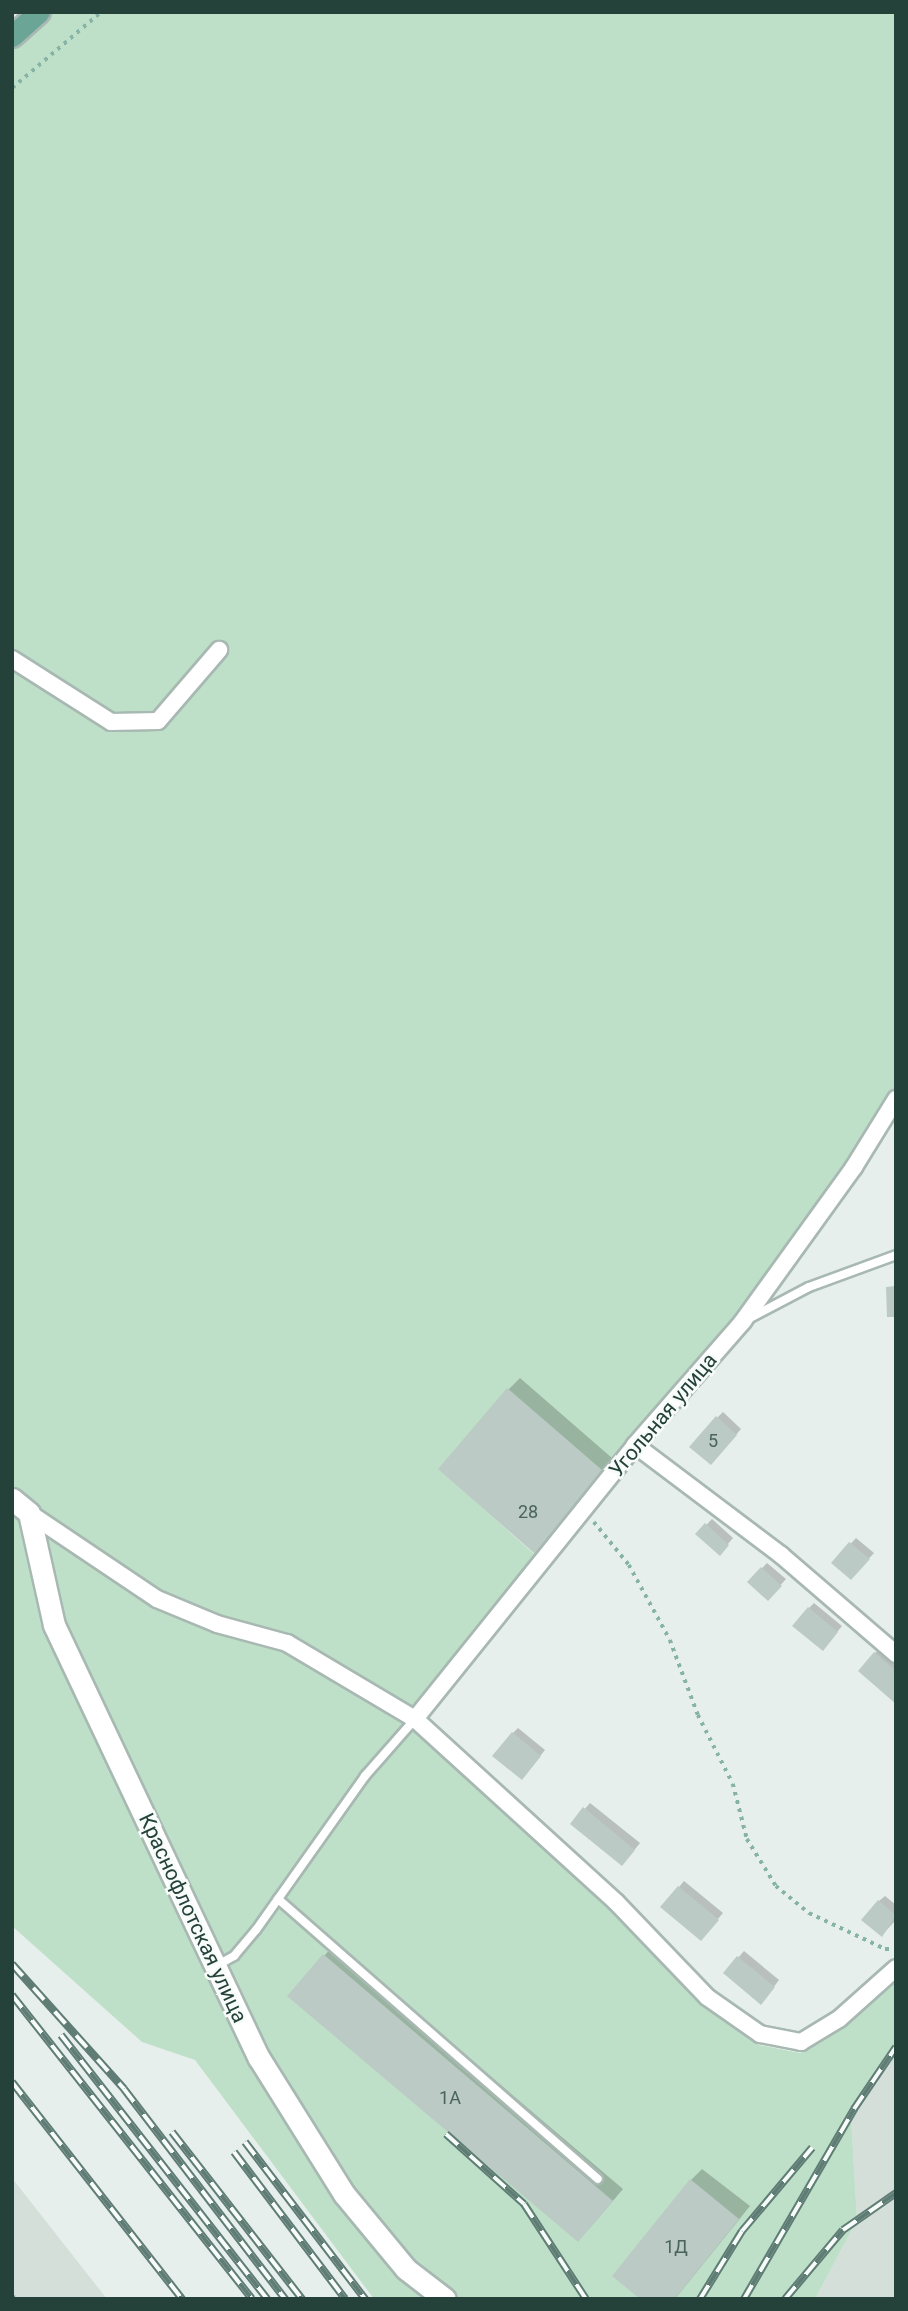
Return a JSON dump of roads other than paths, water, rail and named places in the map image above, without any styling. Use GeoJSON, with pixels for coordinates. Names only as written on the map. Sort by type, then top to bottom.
{"type":"FeatureCollection","features":[{"type":"Feature","properties":{"kind":"street"},"geometry":{"type":"LineString","coordinates":[[12,659],[111,722],[158,721],[219,650]]}},
{"type":"Feature","properties":{"kind":"street","name":"Угольная улица"},"geometry":{"type":"LineString","coordinates":[[415,1719],[635,1445],[743,1321],[854,1167],[896,1100]]}},
{"type":"Feature","properties":{"kind":"street"},"geometry":{"type":"LineString","coordinates":[[635,1445],[781,1555],[896,1654]]}},
{"type":"Feature","properties":{"kind":"street"},"geometry":{"type":"LineString","coordinates":[[20,1506],[157,1599],[217,1624],[287,1643],[415,1719],[616,1902],[707,1997],[760,2034],[801,2042],[839,2019],[896,1968]]}},
{"type":"Feature","properties":{"kind":"street","name":"Краснофлотская улица"},"geometry":{"type":"LineString","coordinates":[[20,1506],[54,1625],[259,2058],[344,2194],[406,2269],[445,2299]]}},
{"type":"Feature","properties":{"kind":"lane"},"geometry":{"type":"LineString","coordinates":[[743,1321],[810,1287],[896,1255]]}},
{"type":"Feature","properties":{"kind":"lane"},"geometry":{"type":"LineString","coordinates":[[216,1967],[234,1956],[365,1776],[415,1719]]}},
{"type":"Feature","properties":{"kind":"lane"},"geometry":{"type":"LineString","coordinates":[[278,1899],[598,2179]]}},
{"type":"Feature","properties":{"kind":"railway"},"geometry":{"type":"LineString","coordinates":[[12,1964],[124,2089],[285,2299]]}},
{"type":"Feature","properties":{"kind":"railway"},"geometry":{"type":"LineString","coordinates":[[12,1995],[252,2299]]}},
{"type":"Feature","properties":{"kind":"railway"},"geometry":{"type":"LineString","coordinates":[[61,2035],[267,2299]]}},
{"type":"Feature","properties":{"kind":"railway"},"geometry":{"type":"LineString","coordinates":[[744,2299],[854,2109],[896,2047]]}},
{"type":"Feature","properties":{"kind":"railway"},"geometry":{"type":"LineString","coordinates":[[12,2082],[182,2299]]}},
{"type":"Feature","properties":{"kind":"railway"},"geometry":{"type":"LineString","coordinates":[[172,2132],[302,2299]]}},
{"type":"Feature","properties":{"kind":"railway"},"geometry":{"type":"LineString","coordinates":[[446,2134],[524,2204],[586,2299]]}},
{"type":"Feature","properties":{"kind":"railway"},"geometry":{"type":"LineString","coordinates":[[245,2142],[365,2299]]}},
{"type":"Feature","properties":{"kind":"railway"},"geometry":{"type":"LineString","coordinates":[[700,2299],[742,2231],[812,2148]]}},
{"type":"Feature","properties":{"kind":"railway"},"geometry":{"type":"LineString","coordinates":[[234,2152],[345,2299]]}},
{"type":"Feature","properties":{"kind":"railway"},"geometry":{"type":"LineString","coordinates":[[785,2299],[843,2230],[896,2193]]}}]}
